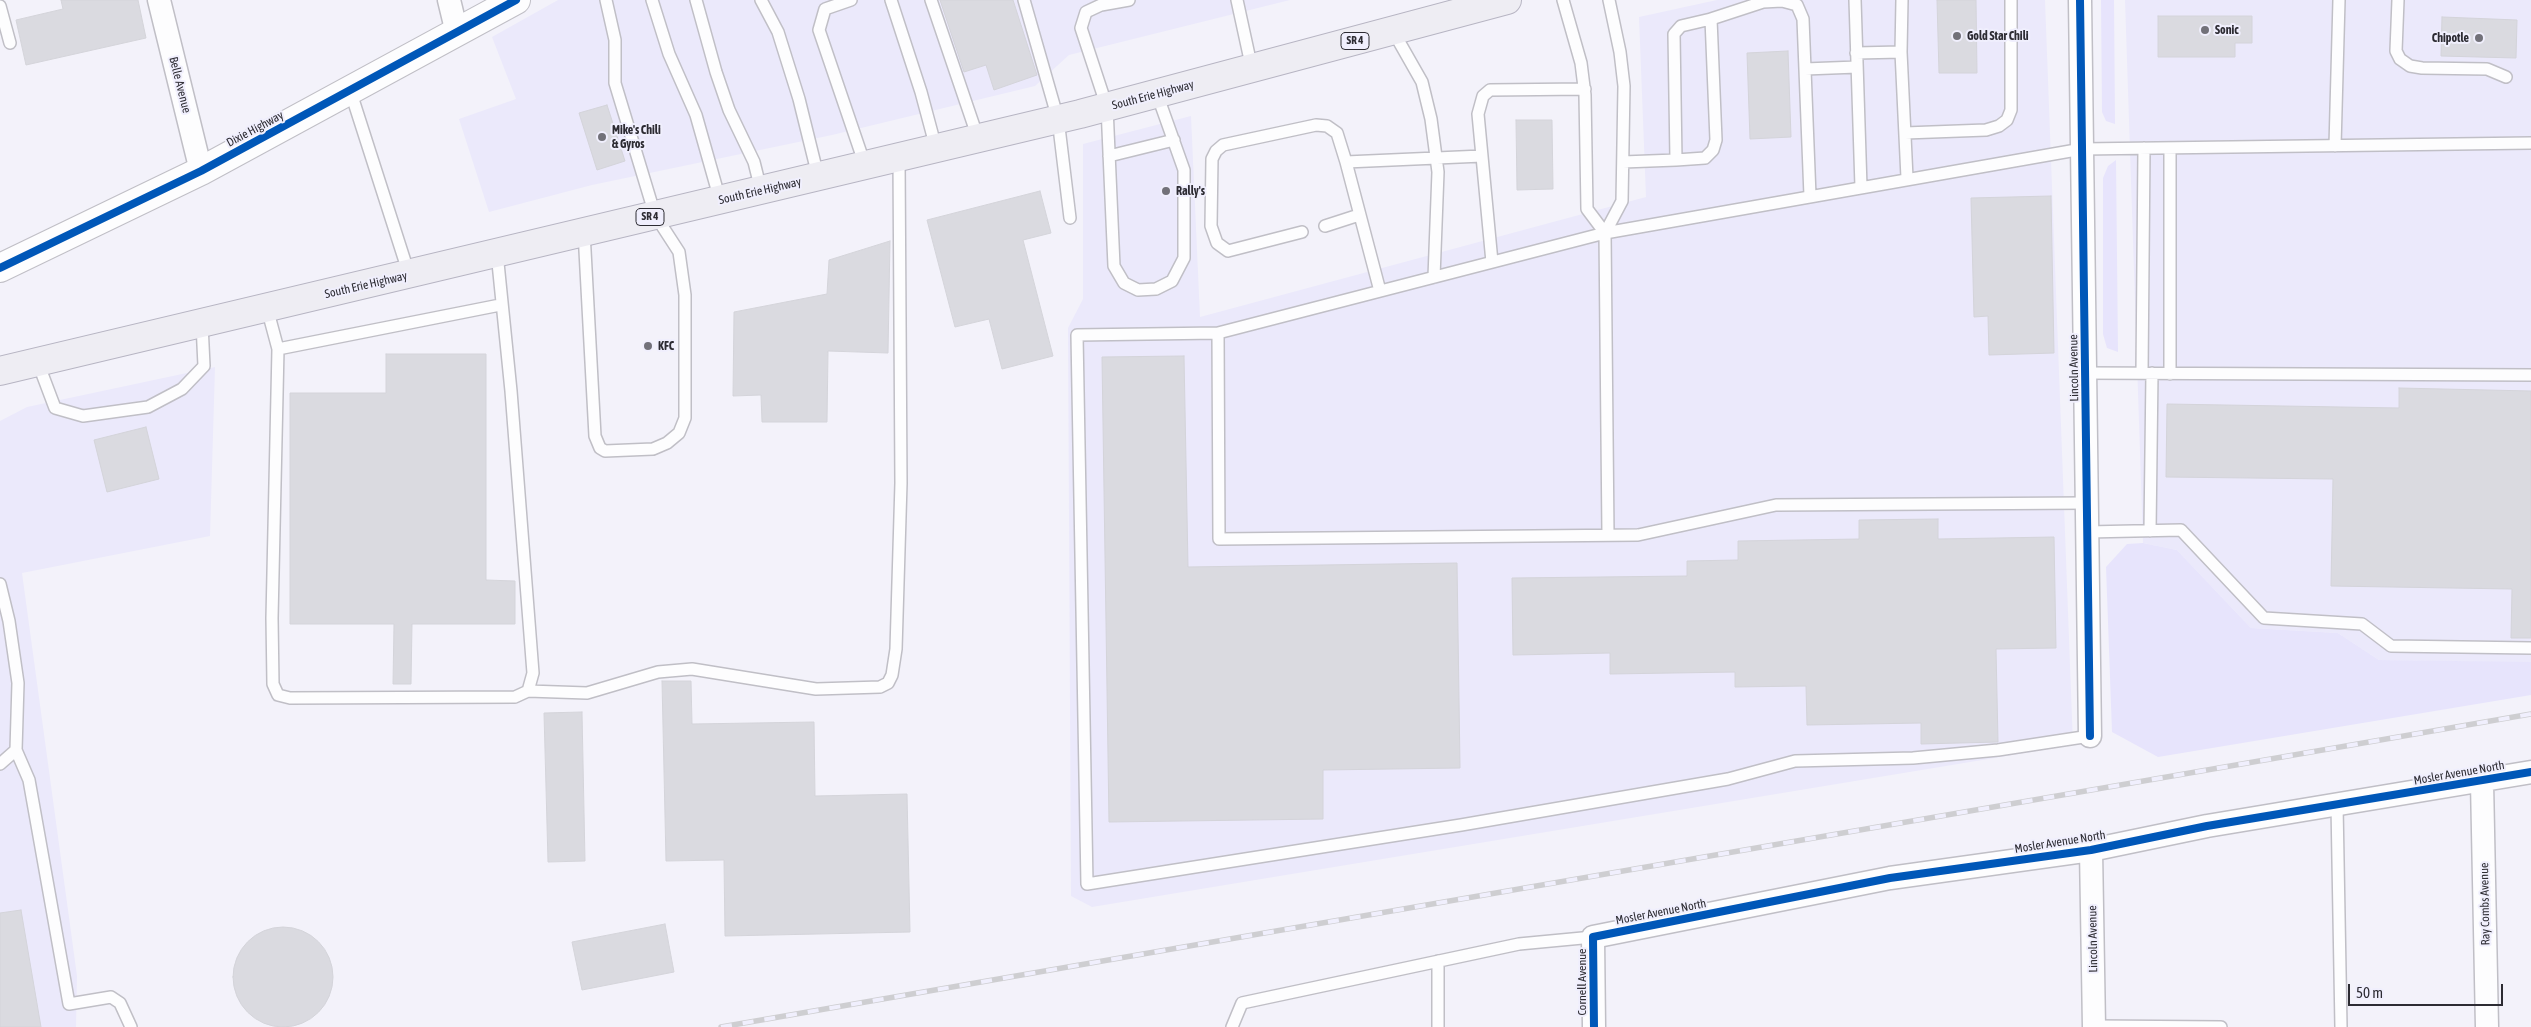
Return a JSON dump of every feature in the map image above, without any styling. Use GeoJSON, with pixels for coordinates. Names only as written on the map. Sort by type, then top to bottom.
{"type":"FeatureCollection","features":[{"type":"Feature","properties":{"kind":"main road","name":"South Erie Highway"},"geometry":{"type":"LineString","coordinates":[[3,371],[1107,107],[1507,0]]}},
{"type":"Feature","properties":{"kind":"street","name":"Belle Avenue"},"geometry":{"type":"LineString","coordinates":[[159,0],[201,171]]}},
{"type":"Feature","properties":{"kind":"street"},"geometry":{"type":"LineString","coordinates":[[449,0],[457,33]]}},
{"type":"Feature","properties":{"kind":"street","name":"Dixie Highway"},"geometry":{"type":"LineString","coordinates":[[0,268],[201,171],[516,0]]}},
{"type":"Feature","properties":{"kind":"street","name":"Lincoln Avenue"},"geometry":{"type":"LineString","coordinates":[[2080,0],[2090,736]]}},
{"type":"Feature","properties":{"kind":"street","name":"Mosler Avenue North"},"geometry":{"type":"LineString","coordinates":[[1593,937],[1890,878],[2091,850],[2207,826],[2482,782],[2531,772]]}},
{"type":"Feature","properties":{"kind":"street","name":"Ray Combs Avenue"},"geometry":{"type":"LineString","coordinates":[[2482,782],[2487,1027]]}},
{"type":"Feature","properties":{"kind":"street","name":"Lincoln Avenue"},"geometry":{"type":"LineString","coordinates":[[2091,850],[2094,1026]]}},
{"type":"Feature","properties":{"kind":"street","name":"Cornell Avenue"},"geometry":{"type":"LineString","coordinates":[[1593,937],[1594,1027]]}},
{"type":"Feature","properties":{"kind":"lane"},"geometry":{"type":"LineString","coordinates":[[584,232],[595,436],[600,448],[605,451],[653,449],[667,443],[679,433],[685,418],[685,295],[679,252],[655,216],[615,84],[615,40],[606,0]]}},
{"type":"Feature","properties":{"kind":"lane"},"geometry":{"type":"LineString","coordinates":[[652,0],[669,54],[696,115],[720,200]]}},
{"type":"Feature","properties":{"kind":"lane"},"geometry":{"type":"LineString","coordinates":[[696,0],[718,80],[729,110],[754,162],[761,190]]}},
{"type":"Feature","properties":{"kind":"lane"},"geometry":{"type":"LineString","coordinates":[[761,0],[778,32],[799,99],[818,177]]}},
{"type":"Feature","properties":{"kind":"lane"},"geometry":{"type":"LineString","coordinates":[[851,0],[825,9],[819,30],[865,165]]}},
{"type":"Feature","properties":{"kind":"lane"},"geometry":{"type":"LineString","coordinates":[[891,0],[921,92],[936,148]]}},
{"type":"Feature","properties":{"kind":"lane"},"geometry":{"type":"LineString","coordinates":[[932,0],[978,138]]}},
{"type":"Feature","properties":{"kind":"lane"},"geometry":{"type":"LineString","coordinates":[[1024,0],[1058,119],[1070,218]]}},
{"type":"Feature","properties":{"kind":"lane"},"geometry":{"type":"LineString","coordinates":[[1129,0],[1102,5],[1086,12],[1081,28],[1107,107],[1114,266],[1124,283],[1138,290],[1156,289],[1172,281],[1184,258],[1184,170],[1157,93]]}},
{"type":"Feature","properties":{"kind":"lane"},"geometry":{"type":"LineString","coordinates":[[1237,0],[1252,68]]}},
{"type":"Feature","properties":{"kind":"lane"},"geometry":{"type":"LineString","coordinates":[[1563,0],[1581,63],[1585,89],[1587,209],[1605,233]]}},
{"type":"Feature","properties":{"kind":"lane"},"geometry":{"type":"LineString","coordinates":[[1608,535],[1605,233],[1622,201],[1624,86],[1620,52],[1609,0]]}},
{"type":"Feature","properties":{"kind":"lane"},"geometry":{"type":"LineString","coordinates":[[1855,0],[1861,187]]}},
{"type":"Feature","properties":{"kind":"lane"},"geometry":{"type":"LineString","coordinates":[[1902,0],[1901,52],[1907,178]]}},
{"type":"Feature","properties":{"kind":"lane"},"geometry":{"type":"LineString","coordinates":[[1905,133],[1986,130],[1999,126],[2007,120],[2011,110],[2011,0]]}},
{"type":"Feature","properties":{"kind":"lane"},"geometry":{"type":"LineString","coordinates":[[2335,146],[2339,0]]}},
{"type":"Feature","properties":{"kind":"lane"},"geometry":{"type":"LineString","coordinates":[[2398,0],[2396,50],[2400,59],[2410,66],[2422,68],[2487,69],[2506,77]]}},
{"type":"Feature","properties":{"kind":"lane"},"geometry":{"type":"LineString","coordinates":[[1676,160],[1674,34],[1681,26],[1711,19],[1763,2],[1782,1],[1797,5],[1803,19],[1810,196]]}},
{"type":"Feature","properties":{"kind":"lane"},"geometry":{"type":"LineString","coordinates":[[0,6],[10,43]]}},
{"type":"Feature","properties":{"kind":"lane"},"geometry":{"type":"LineString","coordinates":[[1623,162],[1706,158],[1713,150],[1716,140],[1711,19]]}},
{"type":"Feature","properties":{"kind":"lane"},"geometry":{"type":"LineString","coordinates":[[1394,31],[1422,82],[1431,118],[1436,159],[1434,277]]}},
{"type":"Feature","properties":{"kind":"lane"},"geometry":{"type":"LineString","coordinates":[[1856,53],[1901,52]]}},
{"type":"Feature","properties":{"kind":"lane"},"geometry":{"type":"LineString","coordinates":[[1805,69],[1857,67]]}},
{"type":"Feature","properties":{"kind":"lane"},"geometry":{"type":"LineString","coordinates":[[1492,262],[1478,114],[1482,96],[1490,90],[1585,89]]}},
{"type":"Feature","properties":{"kind":"lane"},"geometry":{"type":"LineString","coordinates":[[350,90],[409,274]]}},
{"type":"Feature","properties":{"kind":"lane"},"geometry":{"type":"LineString","coordinates":[[1302,232],[1228,251],[1217,243],[1211,226],[1212,159],[1216,151],[1223,145],[1316,125],[1327,126],[1337,133],[1380,291]]}},
{"type":"Feature","properties":{"kind":"lane"},"geometry":{"type":"LineString","coordinates":[[1109,156],[1174,140]]}},
{"type":"Feature","properties":{"kind":"lane"},"geometry":{"type":"LineString","coordinates":[[2090,736],[1998,750],[1914,758],[1795,761],[1728,779],[1490,820],[1087,884],[1078,335],[1218,333],[1605,233],[2082,148],[2531,143]]}},
{"type":"Feature","properties":{"kind":"lane"},"geometry":{"type":"LineString","coordinates":[[2144,148],[2150,531]]}},
{"type":"Feature","properties":{"kind":"lane"},"geometry":{"type":"LineString","coordinates":[[2170,148],[2170,374]]}},
{"type":"Feature","properties":{"kind":"lane"},"geometry":{"type":"LineString","coordinates":[[1346,162],[1482,156]]}},
{"type":"Feature","properties":{"kind":"lane"},"geometry":{"type":"LineString","coordinates":[[267,308],[278,349],[272,618],[273,684],[278,695],[290,698],[515,697],[528,691],[587,693],[658,672],[692,669],[816,689],[880,687],[888,683],[892,675],[896,649],[900,483],[899,157]]}},
{"type":"Feature","properties":{"kind":"lane"},"geometry":{"type":"LineString","coordinates":[[1325,226],[1359,215]]}},
{"type":"Feature","properties":{"kind":"lane"},"geometry":{"type":"LineString","coordinates":[[497,254],[500,305],[512,391],[533,674],[528,691]]}},
{"type":"Feature","properties":{"kind":"lane"},"geometry":{"type":"LineString","coordinates":[[278,349],[500,305]]}},
{"type":"Feature","properties":{"kind":"lane"},"geometry":{"type":"LineString","coordinates":[[38,363],[55,408],[83,416],[148,407],[182,389],[204,366],[202,324]]}},
{"type":"Feature","properties":{"kind":"lane"},"geometry":{"type":"LineString","coordinates":[[1218,333],[1219,539],[1638,535],[1776,505],[2087,503]]}},
{"type":"Feature","properties":{"kind":"lane"},"geometry":{"type":"LineString","coordinates":[[2085,373],[2531,375]]}},
{"type":"Feature","properties":{"kind":"lane"},"geometry":{"type":"LineString","coordinates":[[2087,532],[2181,530],[2264,618],[2362,624],[2391,646],[2531,648]]}},
{"type":"Feature","properties":{"kind":"lane"},"geometry":{"type":"LineString","coordinates":[[0,584],[18,683],[16,750],[29,780],[69,1004],[111,997],[120,1003],[131,1027]]}},
{"type":"Feature","properties":{"kind":"lane"},"geometry":{"type":"LineString","coordinates":[[0,764],[16,750]]}},
{"type":"Feature","properties":{"kind":"lane"},"geometry":{"type":"LineString","coordinates":[[2337,805],[2341,1027]]}},
{"type":"Feature","properties":{"kind":"lane"},"geometry":{"type":"LineString","coordinates":[[1232,1027],[1242,1003],[1519,944],[1593,937]]}},
{"type":"Feature","properties":{"kind":"lane"},"geometry":{"type":"LineString","coordinates":[[1438,961],[1438,1027]]}},
{"type":"Feature","properties":{"kind":"lane"},"geometry":{"type":"LineString","coordinates":[[2094,1026],[2221,1027]]}},
{"type":"Feature","properties":{"kind":"shaded area"},"geometry":{"type":"Polygon","coordinates":[[[558,0],[1290,0],[1069,55],[1035,86],[832,135],[592,185],[489,212],[459,119],[516,99],[492,37],[558,0]]]}},
{"type":"Feature","properties":{"kind":"shaded area"},"geometry":{"type":"Polygon","coordinates":[[[1717,0],[2045,0],[2073,745],[1092,907],[1071,896],[1068,328],[1083,299],[1083,144],[1191,116],[1200,317],[1646,197],[1639,17],[1717,0]]]}},
{"type":"Feature","properties":{"kind":"shaded area"},"geometry":{"type":"Polygon","coordinates":[[[2101,0],[2114,0],[2115,124],[2106,121],[2102,112],[2101,0]]]}},
{"type":"Feature","properties":{"kind":"shaded area"},"geometry":{"type":"Polygon","coordinates":[[[2125,0],[2531,0],[2531,663],[2379,660],[2338,633],[2251,628],[2177,550],[2143,543],[2125,0]]]}},
{"type":"Feature","properties":{"kind":"shaded area"},"geometry":{"type":"Polygon","coordinates":[[[2116,160],[2118,352],[2107,348],[2103,334],[2103,178],[2108,166],[2116,160]]]}},
{"type":"Feature","properties":{"kind":"shaded area"},"geometry":{"type":"Polygon","coordinates":[[[215,367],[210,536],[22,573],[77,976],[76,1027],[0,1027],[0,421],[27,407],[215,367]]]}},
{"type":"Feature","properties":{"kind":"shaded area"},"geometry":{"type":"Polygon","coordinates":[[[2143,543],[2177,550],[2251,628],[2338,633],[2379,660],[2531,662],[2531,695],[2158,757],[2112,732],[2106,567],[2127,544],[2143,543]]]}},
{"type":"Feature","properties":{"kind":"building"},"geometry":{"type":"Polygon","coordinates":[[[61,0],[138,0],[146,38],[26,65],[16,20],[63,9],[61,0]]]}},
{"type":"Feature","properties":{"kind":"building"},"geometry":{"type":"Polygon","coordinates":[[[940,0],[1013,0],[1037,75],[994,90],[986,65],[964,72],[940,0]]]}},
{"type":"Feature","properties":{"kind":"building","name":"Gold Star Chili"},"geometry":{"type":"Polygon","coordinates":[[[1937,0],[1976,0],[1977,73],[1939,73],[1937,0]]]}},
{"type":"Feature","properties":{"kind":"building","name":"Sonic"},"geometry":{"type":"Polygon","coordinates":[[[2158,16],[2252,16],[2252,43],[2235,43],[2235,57],[2158,57],[2158,16]]]}},
{"type":"Feature","properties":{"kind":"building","name":"Chipotle"},"geometry":{"type":"Polygon","coordinates":[[[2442,17],[2517,20],[2516,58],[2441,56],[2442,17]]]}},
{"type":"Feature","properties":{"kind":"building"},"geometry":{"type":"Polygon","coordinates":[[[1788,51],[1791,137],[1750,139],[1747,53],[1788,51]]]}},
{"type":"Feature","properties":{"kind":"building","name":"Mike's Chili & Gyros"},"geometry":{"type":"Polygon","coordinates":[[[607,105],[625,161],[597,170],[579,113],[607,105]]]}},
{"type":"Feature","properties":{"kind":"building"},"geometry":{"type":"Polygon","coordinates":[[[1516,120],[1552,120],[1553,189],[1517,190],[1516,120]]]}},
{"type":"Feature","properties":{"kind":"building"},"geometry":{"type":"Polygon","coordinates":[[[1040,191],[1051,233],[1023,240],[1053,356],[1002,369],[989,319],[955,327],[927,220],[1040,191]]]}},
{"type":"Feature","properties":{"kind":"building"},"geometry":{"type":"Polygon","coordinates":[[[2051,196],[2054,353],[1989,355],[1988,316],[1974,317],[1971,198],[2051,196]]]}},
{"type":"Feature","properties":{"kind":"building"},"geometry":{"type":"Polygon","coordinates":[[[890,241],[888,353],[828,351],[827,422],[762,422],[761,395],[733,396],[734,312],[827,294],[829,260],[890,241]]]}},
{"type":"Feature","properties":{"kind":"building"},"geometry":{"type":"Polygon","coordinates":[[[386,354],[486,354],[486,580],[515,581],[515,624],[412,624],[411,684],[393,684],[394,624],[290,624],[290,393],[386,393],[386,354]]]}},
{"type":"Feature","properties":{"kind":"building"},"geometry":{"type":"Polygon","coordinates":[[[1184,356],[1188,567],[1457,563],[1460,768],[1323,770],[1323,819],[1109,822],[1102,357],[1184,356]]]}},
{"type":"Feature","properties":{"kind":"building"},"geometry":{"type":"Polygon","coordinates":[[[2399,388],[2531,391],[2531,638],[2511,638],[2512,589],[2331,586],[2333,479],[2166,477],[2167,404],[2399,408],[2399,388]]]}},
{"type":"Feature","properties":{"kind":"building"},"geometry":{"type":"Polygon","coordinates":[[[146,427],[159,479],[107,492],[94,440],[146,427]]]}},
{"type":"Feature","properties":{"kind":"building"},"geometry":{"type":"Polygon","coordinates":[[[1938,519],[1938,539],[2054,537],[2056,648],[1996,649],[1998,742],[1921,744],[1921,723],[1807,725],[1806,686],[1735,687],[1735,672],[1610,674],[1610,653],[1513,655],[1512,578],[1687,576],[1687,561],[1738,560],[1738,541],[1859,539],[1859,520],[1938,519]]]}},
{"type":"Feature","properties":{"kind":"building"},"geometry":{"type":"Polygon","coordinates":[[[662,681],[691,681],[692,724],[814,722],[815,796],[907,794],[910,932],[725,936],[724,860],[666,861],[662,681]]]}},
{"type":"Feature","properties":{"kind":"building"},"geometry":{"type":"Polygon","coordinates":[[[582,712],[585,861],[548,862],[544,713],[582,712]]]}},
{"type":"Feature","properties":{"kind":"building"},"geometry":{"type":"Polygon","coordinates":[[[21,910],[41,1027],[0,1027],[0,913],[21,910]]]}},
{"type":"Feature","properties":{"kind":"building"},"geometry":{"type":"Polygon","coordinates":[[[665,924],[674,972],[582,990],[572,942],[665,924]]]}},
{"type":"Feature","properties":{"kind":"building"},"geometry":{"type":"Polygon","coordinates":[[[283,927],[302,931],[318,942],[329,958],[333,977],[329,996],[318,1012],[302,1023],[283,1027],[264,1023],[248,1012],[237,996],[233,977],[237,958],[248,942],[264,931],[283,927]]]}},
{"type":"Feature","properties":{"kind":"railway"},"geometry":{"type":"LineString","coordinates":[[721,1027],[2531,714]]}},
{"type":"Feature","properties":{"kind":"cycle path"},"geometry":{"type":"LineString","coordinates":[[0,268],[201,171],[516,0]]}},
{"type":"Feature","properties":{"kind":"cycle path"},"geometry":{"type":"LineString","coordinates":[[2080,0],[2090,736]]}},
{"type":"Feature","properties":{"kind":"cycle path"},"geometry":{"type":"LineString","coordinates":[[1594,1027],[1593,937],[1890,878],[2091,850],[2207,826],[2531,772]]}},
{"type":"Feature","properties":{"kind":"place","name":"Sonic"},"geometry":{"type":"Point","coordinates":[2205,30]}},
{"type":"Feature","properties":{"kind":"place","name":"Gold Star Chili"},"geometry":{"type":"Point","coordinates":[1957,36]}},
{"type":"Feature","properties":{"kind":"place","name":"Chipotle"},"geometry":{"type":"Point","coordinates":[2479,38]}},
{"type":"Feature","properties":{"kind":"place","name":"Mike's Chili & Gyros"},"geometry":{"type":"Point","coordinates":[602,137]}},
{"type":"Feature","properties":{"kind":"place","name":"Rally's"},"geometry":{"type":"Point","coordinates":[1166,191]}},
{"type":"Feature","properties":{"kind":"place","name":"KFC"},"geometry":{"type":"Point","coordinates":[648,346]}}]}
